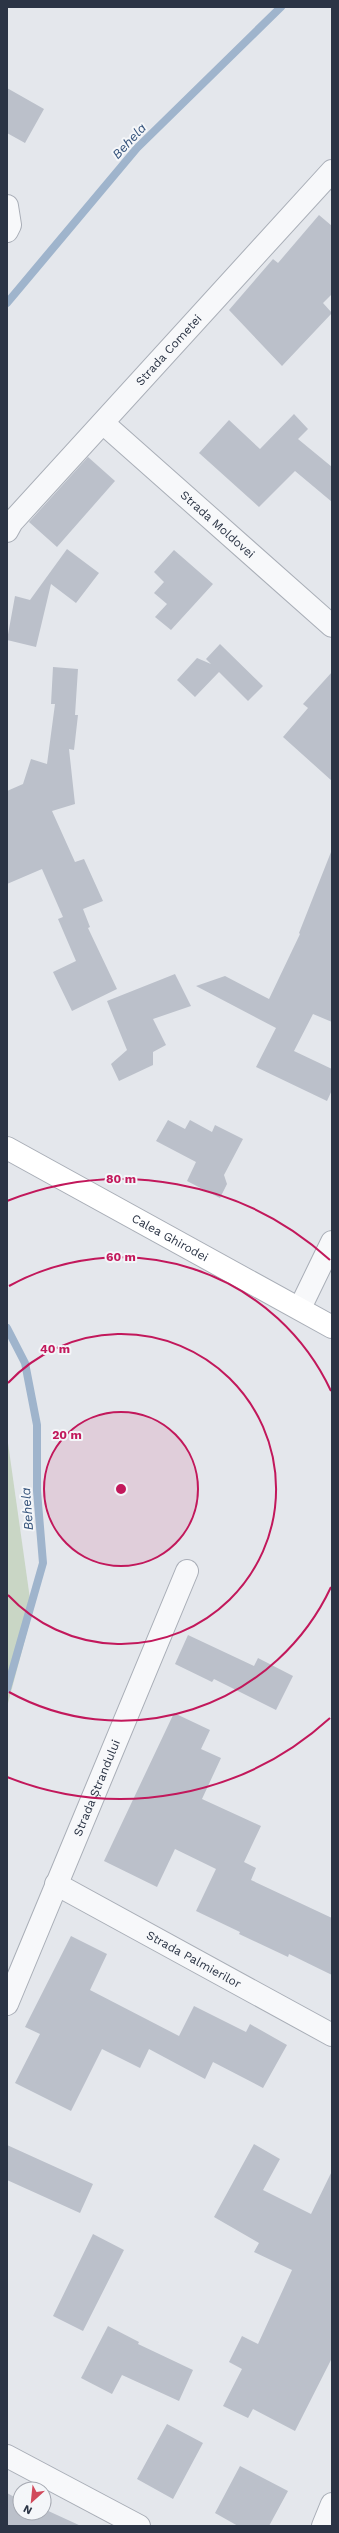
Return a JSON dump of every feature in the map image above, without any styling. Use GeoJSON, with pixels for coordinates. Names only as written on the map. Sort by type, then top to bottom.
{"type":"FeatureCollection","features":[{"type":"Feature","properties":{"kind":"street","name":"Strada Cometei"},"geometry":{"type":"LineString","coordinates":[[7,531],[12,522],[332,171]]}},
{"type":"Feature","properties":{"kind":"street"},"geometry":{"type":"LineString","coordinates":[[7,206],[10,225],[7,231]]}},
{"type":"Feature","properties":{"kind":"street","name":"Strada Moldovei"},"geometry":{"type":"LineString","coordinates":[[103,423],[332,626]]}},
{"type":"Feature","properties":{"kind":"street","name":"Calea Ghirodei"},"geometry":{"type":"LineString","coordinates":[[7,1148],[300,1308],[332,1327]]}},
{"type":"Feature","properties":{"kind":"street"},"geometry":{"type":"LineString","coordinates":[[300,1308],[332,1242]]}},
{"type":"Feature","properties":{"kind":"street","name":"Strada Ștrandului"},"geometry":{"type":"LineString","coordinates":[[7,2004],[187,1571]]}},
{"type":"Feature","properties":{"kind":"street","name":"Strada Palmierilor"},"geometry":{"type":"LineString","coordinates":[[56,1884],[332,2035]]}},
{"type":"Feature","properties":{"kind":"street"},"geometry":{"type":"LineString","coordinates":[[7,2456],[139,2526]]}},
{"type":"Feature","properties":{"kind":"street"},"geometry":{"type":"LineString","coordinates":[[323,2526],[332,2504]]}},
{"type":"Feature","properties":{"kind":"green space"},"geometry":{"type":"Polygon","coordinates":[[[7,1436],[32,1613],[7,1707],[7,1436]]]}},
{"type":"Feature","properties":{"kind":"building"},"geometry":{"type":"Polygon","coordinates":[[[7,88],[44,109],[25,143],[7,133],[7,88]]]}},
{"type":"Feature","properties":{"kind":"building"},"geometry":{"type":"Polygon","coordinates":[[[319,215],[332,226],[332,294],[323,303],[332,313],[282,366],[229,310],[273,259],[278,263],[319,215]]]}},
{"type":"Feature","properties":{"kind":"building"},"geometry":{"type":"Polygon","coordinates":[[[294,414],[308,429],[298,439],[332,467],[332,502],[295,471],[259,507],[199,453],[229,420],[260,449],[294,414]]]}},
{"type":"Feature","properties":{"kind":"building"},"geometry":{"type":"Polygon","coordinates":[[[88,457],[115,481],[57,547],[29,522],[88,457]]]}},
{"type":"Feature","properties":{"kind":"building"},"geometry":{"type":"Polygon","coordinates":[[[67,549],[99,573],[76,603],[51,584],[36,647],[7,640],[15,596],[30,600],[67,549]]]}},
{"type":"Feature","properties":{"kind":"building"},"geometry":{"type":"Polygon","coordinates":[[[174,550],[213,584],[171,630],[155,617],[167,604],[154,593],[164,582],[154,572],[174,550]]]}},
{"type":"Feature","properties":{"kind":"building"},"geometry":{"type":"Polygon","coordinates":[[[220,644],[263,686],[248,701],[219,672],[195,697],[177,680],[197,658],[211,664],[206,659],[220,644]]]}},
{"type":"Feature","properties":{"kind":"building"},"geometry":{"type":"Polygon","coordinates":[[[53,667],[78,669],[75,715],[78,715],[74,750],[69,749],[75,804],[52,811],[75,862],[84,859],[103,901],[83,909],[90,927],[88,928],[117,989],[72,1011],[53,972],[76,961],[58,919],[63,917],[42,869],[7,884],[7,791],[23,784],[31,759],[47,764],[55,704],[51,704],[53,667]]]}},
{"type":"Feature","properties":{"kind":"building"},"geometry":{"type":"Polygon","coordinates":[[[332,672],[332,781],[283,737],[308,708],[303,704],[332,672]]]}},
{"type":"Feature","properties":{"kind":"building"},"geometry":{"type":"Polygon","coordinates":[[[331,852],[332,1022],[313,1014],[294,1051],[332,1069],[332,1090],[327,1101],[256,1067],[276,1028],[196,986],[225,976],[269,999],[300,934],[299,933],[331,852]]]}},
{"type":"Feature","properties":{"kind":"building"},"geometry":{"type":"Polygon","coordinates":[[[175,974],[191,1006],[153,1019],[166,1045],[153,1052],[153,1065],[119,1081],[111,1064],[127,1050],[107,1001],[175,974]]]}},
{"type":"Feature","properties":{"kind":"building"},"geometry":{"type":"Polygon","coordinates":[[[168,1120],[185,1129],[190,1120],[212,1132],[215,1125],[243,1139],[224,1175],[227,1184],[220,1198],[187,1181],[196,1162],[156,1141],[168,1120]]]}},
{"type":"Feature","properties":{"kind":"building"},"geometry":{"type":"Polygon","coordinates":[[[188,1635],[254,1666],[258,1658],[293,1676],[276,1710],[214,1679],[212,1682],[175,1664],[188,1635]]]}},
{"type":"Feature","properties":{"kind":"building"},"geometry":{"type":"Polygon","coordinates":[[[174,1713],[210,1730],[201,1749],[221,1758],[202,1799],[261,1826],[244,1862],[256,1868],[251,1880],[332,1918],[332,1975],[289,1954],[288,1957],[239,1934],[240,1932],[196,1911],[216,1869],[175,1849],[157,1887],[104,1861],[174,1713]]]}},
{"type":"Feature","properties":{"kind":"building"},"geometry":{"type":"Polygon","coordinates":[[[71,1936],[107,1954],[90,1990],[179,2036],[194,2006],[246,2032],[250,2024],[287,2045],[263,2088],[213,2062],[205,2079],[149,2049],[140,2068],[102,2049],[71,2111],[15,2083],[40,2034],[25,2027],[71,1936]]]}},
{"type":"Feature","properties":{"kind":"building"},"geometry":{"type":"Polygon","coordinates":[[[254,2144],[280,2159],[263,2190],[311,2214],[332,2171],[332,2358],[295,2431],[253,2409],[248,2418],[223,2406],[242,2369],[229,2362],[242,2336],[258,2344],[292,2270],[254,2252],[259,2243],[214,2217],[254,2144]]]}},
{"type":"Feature","properties":{"kind":"building"},"geometry":{"type":"Polygon","coordinates":[[[7,2145],[93,2184],[80,2213],[7,2180],[7,2145]]]}},
{"type":"Feature","properties":{"kind":"building"},"geometry":{"type":"Polygon","coordinates":[[[93,2234],[124,2250],[83,2331],[53,2316],[93,2234]]]}},
{"type":"Feature","properties":{"kind":"building"},"geometry":{"type":"Polygon","coordinates":[[[108,2326],[139,2342],[138,2344],[193,2370],[179,2401],[122,2375],[112,2394],[81,2378],[108,2326]]]}},
{"type":"Feature","properties":{"kind":"building"},"geometry":{"type":"Polygon","coordinates":[[[167,2424],[203,2443],[173,2499],[137,2479],[167,2424]]]}},
{"type":"Feature","properties":{"kind":"building"},"geometry":{"type":"Polygon","coordinates":[[[240,2466],[288,2491],[269,2526],[238,2526],[215,2513],[240,2466]]]}},
{"type":"Feature","properties":{"kind":"building"},"geometry":{"type":"Polygon","coordinates":[[[7,2493],[12,2496],[12,2521],[52,2521],[52,2513],[81,2526],[7,2526],[7,2493]]]}},
{"type":"Feature","properties":{"kind":"waterway","name":"Behela"},"geometry":{"type":"LineString","coordinates":[[7,303],[137,148],[281,7]]}},
{"type":"Feature","properties":{"kind":"waterway","name":"Behela"},"geometry":{"type":"LineString","coordinates":[[7,1328],[25,1363],[37,1425],[37,1491],[43,1563],[7,1689]]}}]}
